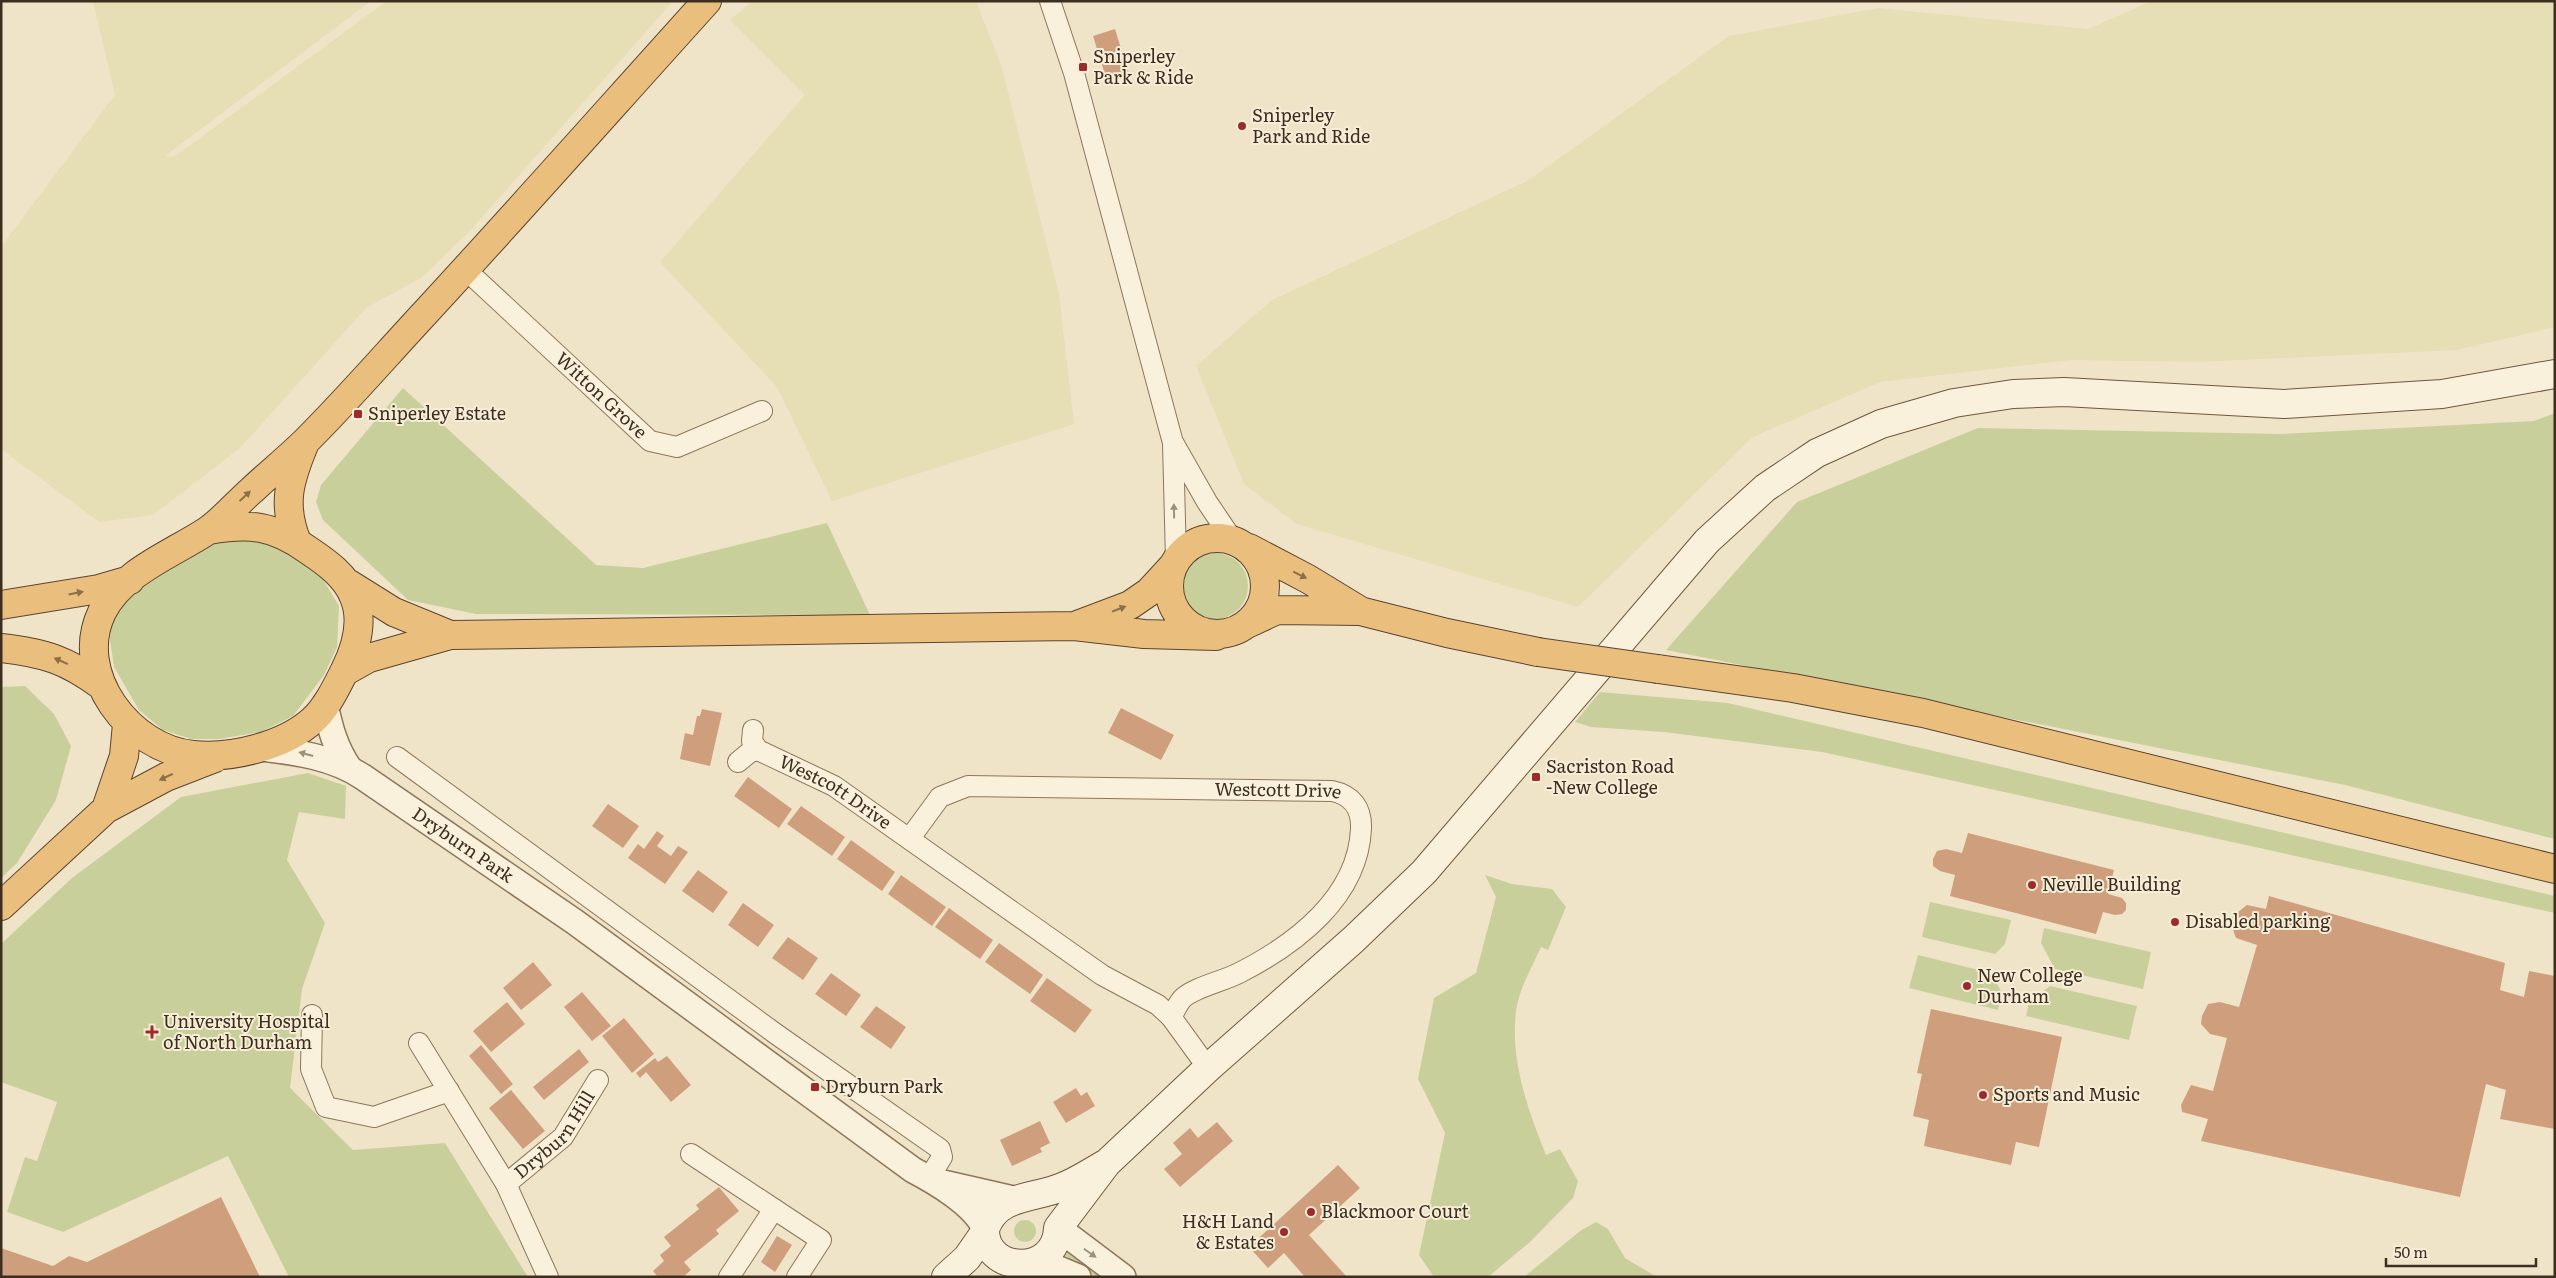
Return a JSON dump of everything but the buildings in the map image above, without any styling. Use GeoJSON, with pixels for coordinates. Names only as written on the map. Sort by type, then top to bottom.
{"type":"FeatureCollection","features":[{"type":"Feature","properties":{"kind":"highway"},"geometry":{"type":"LineString","coordinates":[[209,530],[241,525],[259,526],[297,542],[330,565],[346,582],[356,600],[358,618],[357,639],[344,672],[314,719],[294,733],[261,748],[193,755],[153,742],[127,724],[102,686],[93,650],[96,627],[102,612],[113,596],[132,579],[168,553],[209,530],[306,442],[707,1]]}},
{"type":"Feature","properties":{"kind":"highway"},"geometry":{"type":"LineString","coordinates":[[297,542],[289,518],[288,495],[293,471],[306,442]]}},
{"type":"Feature","properties":{"kind":"highway"},"geometry":{"type":"LineString","coordinates":[[1074,626],[1130,605],[1149,592],[1189,546],[1203,539],[1222,538],[1238,543],[1308,579],[1360,611]]}},
{"type":"Feature","properties":{"kind":"highway"},"geometry":{"type":"LineString","coordinates":[[1238,543],[1257,560],[1264,576],[1265,590],[1262,601],[1255,616],[1247,624]]}},
{"type":"Feature","properties":{"kind":"highway"},"geometry":{"type":"LineString","coordinates":[[1174,564],[1168,588],[1171,603],[1183,621],[1197,632],[1216,636]]}},
{"type":"Feature","properties":{"kind":"highway"},"geometry":{"type":"LineString","coordinates":[[1,605],[98,588],[132,579]]}},
{"type":"Feature","properties":{"kind":"highway"},"geometry":{"type":"LineString","coordinates":[[346,582],[394,612],[450,635]]}},
{"type":"Feature","properties":{"kind":"highway"},"geometry":{"type":"LineString","coordinates":[[344,672],[369,658],[450,635],[1074,626],[1144,634],[1216,636],[1232,632],[1277,610],[1360,611],[1446,634],[1538,652],[1793,688],[1923,713],[2555,869]]}},
{"type":"Feature","properties":{"kind":"highway"},"geometry":{"type":"LineString","coordinates":[[1,648],[37,652],[54,658],[80,670],[102,686]]}},
{"type":"Feature","properties":{"kind":"highway"},"geometry":{"type":"LineString","coordinates":[[106,809],[124,756],[127,724]]}},
{"type":"Feature","properties":{"kind":"highway"},"geometry":{"type":"LineString","coordinates":[[1,906],[106,809],[166,777],[227,753]]}},
{"type":"Feature","properties":{"kind":"main road"},"geometry":{"type":"LineString","coordinates":[[960,1277],[987,1267],[1021,1265],[1046,1255],[1056,1239],[1058,1228],[1107,1163],[1208,1068],[1354,940],[1424,872],[1708,541],[1765,488],[1817,453],[1881,424],[1954,403],[2013,394],[2064,392],[2284,404],[2442,394],[2555,374]]}},
{"type":"Feature","properties":{"kind":"main road"},"geometry":{"type":"LineString","coordinates":[[946,1277],[967,1258],[996,1210],[1018,1199],[1063,1187],[1107,1163]]}},
{"type":"Feature","properties":{"kind":"main road"},"geometry":{"type":"LineString","coordinates":[[1018,1199],[1040,1204],[1049,1212],[1058,1228]]}},
{"type":"Feature","properties":{"kind":"main road"},"geometry":{"type":"LineString","coordinates":[[985,1230],[990,1245],[998,1255],[1021,1265]]}},
{"type":"Feature","properties":{"kind":"street"},"geometry":{"type":"LineString","coordinates":[[1050,1],[1074,73],[1173,442],[1207,502],[1238,543]]}},
{"type":"Feature","properties":{"kind":"street","name":"Witton Grove"},"geometry":{"type":"LineString","coordinates":[[465,269],[650,441],[677,447],[762,411]]}},
{"type":"Feature","properties":{"kind":"street"},"geometry":{"type":"LineString","coordinates":[[1173,442],[1174,564]]}},
{"type":"Feature","properties":{"kind":"street","name":"Dryburn Park"},"geometry":{"type":"LineString","coordinates":[[325,704],[332,736],[338,752],[349,768]]}},
{"type":"Feature","properties":{"kind":"street","name":"Westcott Drive"},"geometry":{"type":"LineString","coordinates":[[753,730],[752,741],[758,750],[813,774],[834,786],[1102,974],[1158,1005],[1171,1017],[1208,1068]]}},
{"type":"Feature","properties":{"kind":"street","name":"Dryburn Park"},"geometry":{"type":"LineString","coordinates":[[261,748],[296,752],[349,768],[575,922],[913,1170],[931,1179],[976,1214],[985,1230]]}},
{"type":"Feature","properties":{"kind":"street","name":"Westcott Drive"},"geometry":{"type":"LineString","coordinates":[[738,762],[750,752],[758,750]]}},
{"type":"Feature","properties":{"kind":"street","name":"Dryburn Park"},"geometry":{"type":"LineString","coordinates":[[397,757],[776,1034],[940,1149],[942,1157],[931,1179]]}},
{"type":"Feature","properties":{"kind":"street","name":"Westcott Drive"},"geometry":{"type":"LineString","coordinates":[[910,838],[940,798],[968,786],[1332,791],[1348,796],[1360,810],[1362,822],[1359,853],[1346,883],[1330,904],[1314,922],[1270,956],[1183,998],[1171,1017]]}},
{"type":"Feature","properties":{"kind":"street"},"geometry":{"type":"LineString","coordinates":[[575,922],[592,899]]}},
{"type":"Feature","properties":{"kind":"street"},"geometry":{"type":"LineString","coordinates":[[312,1015],[312,1069],[326,1107],[374,1117],[449,1091]]}},
{"type":"Feature","properties":{"kind":"street"},"geometry":{"type":"LineString","coordinates":[[759,1057],[776,1034]]}},
{"type":"Feature","properties":{"kind":"street","name":"Dryburn Hill"},"geometry":{"type":"LineString","coordinates":[[420,1043],[506,1184],[548,1277]]}},
{"type":"Feature","properties":{"kind":"street","name":"Dryburn Hill"},"geometry":{"type":"LineString","coordinates":[[506,1184],[562,1137],[598,1080]]}},
{"type":"Feature","properties":{"kind":"street"},"geometry":{"type":"LineString","coordinates":[[691,1154],[820,1240],[797,1277]]}},
{"type":"Feature","properties":{"kind":"street","name":"Dryburn Park"},"geometry":{"type":"LineString","coordinates":[[931,1179],[1018,1199]]}},
{"type":"Feature","properties":{"kind":"street"},"geometry":{"type":"LineString","coordinates":[[729,1277],[774,1209]]}},
{"type":"Feature","properties":{"kind":"street"},"geometry":{"type":"LineString","coordinates":[[1058,1228],[1123,1277]]}},
{"type":"Feature","properties":{"kind":"street"},"geometry":{"type":"LineString","coordinates":[[1021,1265],[1054,1267],[1078,1277]]}},
{"type":"Feature","properties":{"kind":"shaded area"},"geometry":{"type":"Polygon","coordinates":[[[93,1],[371,1],[165,156],[170,157],[177,155],[387,1],[673,1],[468,233],[421,278],[366,308],[240,448],[153,515],[99,522],[1,449],[1,247],[115,95],[93,1]]]}},
{"type":"Feature","properties":{"kind":"shaded area"},"geometry":{"type":"Polygon","coordinates":[[[752,1],[976,1],[1002,68],[1059,294],[1074,424],[832,501],[777,387],[660,262],[805,95],[730,20],[752,1]]]}},
{"type":"Feature","properties":{"kind":"shaded area"},"geometry":{"type":"Polygon","coordinates":[[[2152,1],[2555,1],[2555,327],[2457,350],[2198,362],[2070,360],[1880,382],[1753,437],[1578,607],[1297,524],[1244,484],[1196,366],[1272,300],[1529,180],[1729,36],[1878,8],[2088,29],[2152,1]]]}},
{"type":"Feature","properties":{"kind":"green space"},"geometry":{"type":"Polygon","coordinates":[[[403,388],[596,565],[643,568],[827,523],[870,615],[476,614],[408,600],[323,520],[316,502],[321,485],[403,388]]]}},
{"type":"Feature","properties":{"kind":"green space"},"geometry":{"type":"Polygon","coordinates":[[[2555,413],[2555,839],[2345,785],[1666,650],[1797,502],[1978,428],[2282,434],[2534,421],[2555,413]]]}},
{"type":"Feature","properties":{"kind":"green space"},"geometry":{"type":"Polygon","coordinates":[[[244,536],[269,540],[300,558],[321,576],[339,606],[337,647],[324,675],[293,716],[261,732],[219,739],[191,739],[163,730],[139,710],[114,667],[109,633],[121,603],[181,560],[212,542],[244,536]]]}},
{"type":"Feature","properties":{"kind":"green space"},"geometry":{"type":"Polygon","coordinates":[[[1215,553],[1228,556],[1238,563],[1245,573],[1248,586],[1245,599],[1238,609],[1228,616],[1215,619],[1202,616],[1192,609],[1185,599],[1182,586],[1185,573],[1192,563],[1202,556],[1215,553]]]}},
{"type":"Feature","properties":{"kind":"green space"},"geometry":{"type":"Polygon","coordinates":[[[25,686],[54,714],[71,746],[56,800],[17,863],[1,878],[1,687],[25,686]]]}},
{"type":"Feature","properties":{"kind":"green space"},"geometry":{"type":"Polygon","coordinates":[[[1600,692],[1728,703],[2555,896],[2555,913],[1822,752],[1664,732],[1591,727],[1575,722],[1600,692]]]}},
{"type":"Feature","properties":{"kind":"green space","name":"University Hospital of North Durham"},"geometry":{"type":"Polygon","coordinates":[[[308,773],[346,786],[345,819],[299,812],[287,860],[325,923],[302,989],[290,1088],[353,1150],[445,1143],[528,1277],[289,1277],[228,1156],[63,1232],[7,1212],[25,1157],[37,1161],[57,1102],[1,1082],[1,944],[72,878],[181,797],[308,773]]]}},
{"type":"Feature","properties":{"kind":"green space"},"geometry":{"type":"Polygon","coordinates":[[[1485,875],[1512,884],[1552,889],[1566,907],[1548,950],[1541,947],[1526,978],[1516,1011],[1515,1030],[1518,1067],[1522,1085],[1546,1155],[1560,1149],[1578,1181],[1573,1198],[1530,1242],[1488,1277],[1434,1277],[1419,1255],[1445,1133],[1418,1079],[1434,998],[1476,973],[1496,897],[1485,875]]]}},
{"type":"Feature","properties":{"kind":"green space"},"geometry":{"type":"Polygon","coordinates":[[[1930,902],[2011,920],[2005,944],[1995,954],[1922,937],[1930,902]]]}},
{"type":"Feature","properties":{"kind":"green space"},"geometry":{"type":"Polygon","coordinates":[[[2044,928],[2151,952],[2143,989],[2055,969],[2041,943],[2044,928]]]}},
{"type":"Feature","properties":{"kind":"green space"},"geometry":{"type":"Polygon","coordinates":[[[1918,955],[1991,973],[2002,993],[1998,1010],[1909,988],[1918,955]]]}},
{"type":"Feature","properties":{"kind":"green space"},"geometry":{"type":"Polygon","coordinates":[[[2050,986],[2137,1006],[2129,1040],[2026,1016],[2029,1002],[2050,986]]]}},
{"type":"Feature","properties":{"kind":"green space"},"geometry":{"type":"Polygon","coordinates":[[[1025,1220],[1033,1223],[1036,1231],[1033,1239],[1025,1242],[1017,1239],[1014,1231],[1017,1223],[1025,1220]]]}},
{"type":"Feature","properties":{"kind":"green space"},"geometry":{"type":"Polygon","coordinates":[[[1596,1222],[1608,1229],[1625,1258],[1657,1277],[1524,1277],[1580,1231],[1596,1222]]]}},
{"type":"Feature","properties":{"kind":"green space"},"geometry":{"type":"Polygon","coordinates":[[[1069,1249],[1109,1277],[1096,1277],[1065,1255],[1069,1249]]]}},
{"type":"Feature","properties":{"kind":"place","name":"Sniperley Park & Ride"},"geometry":{"type":"Point","coordinates":[1083,67]}},
{"type":"Feature","properties":{"kind":"place","name":"Sniperley Park and Ride"},"geometry":{"type":"Point","coordinates":[1242,126]}},
{"type":"Feature","properties":{"kind":"place","name":"Sniperley Estate"},"geometry":{"type":"Point","coordinates":[358,414]}},
{"type":"Feature","properties":{"kind":"place","name":"Sacriston Road -New College"},"geometry":{"type":"Point","coordinates":[1536,777]}},
{"type":"Feature","properties":{"kind":"place","name":"Neville Building"},"geometry":{"type":"Point","coordinates":[2032,885]}},
{"type":"Feature","properties":{"kind":"place","name":"Disabled parking"},"geometry":{"type":"Point","coordinates":[2175,922]}},
{"type":"Feature","properties":{"kind":"place","name":"New College Durham"},"geometry":{"type":"Point","coordinates":[1967,986]}},
{"type":"Feature","properties":{"kind":"place","name":"University Hospital of North Durham"},"geometry":{"type":"Point","coordinates":[152,1032]}},
{"type":"Feature","properties":{"kind":"place","name":"Dryburn Park"},"geometry":{"type":"Point","coordinates":[815,1087]}},
{"type":"Feature","properties":{"kind":"place","name":"Sports and Music"},"geometry":{"type":"Point","coordinates":[1983,1095]}},
{"type":"Feature","properties":{"kind":"place","name":"Blackmoor Court"},"geometry":{"type":"Point","coordinates":[1311,1212]}},
{"type":"Feature","properties":{"kind":"place","name":"H&H Land & Estates"},"geometry":{"type":"Point","coordinates":[1284,1232]}}]}
